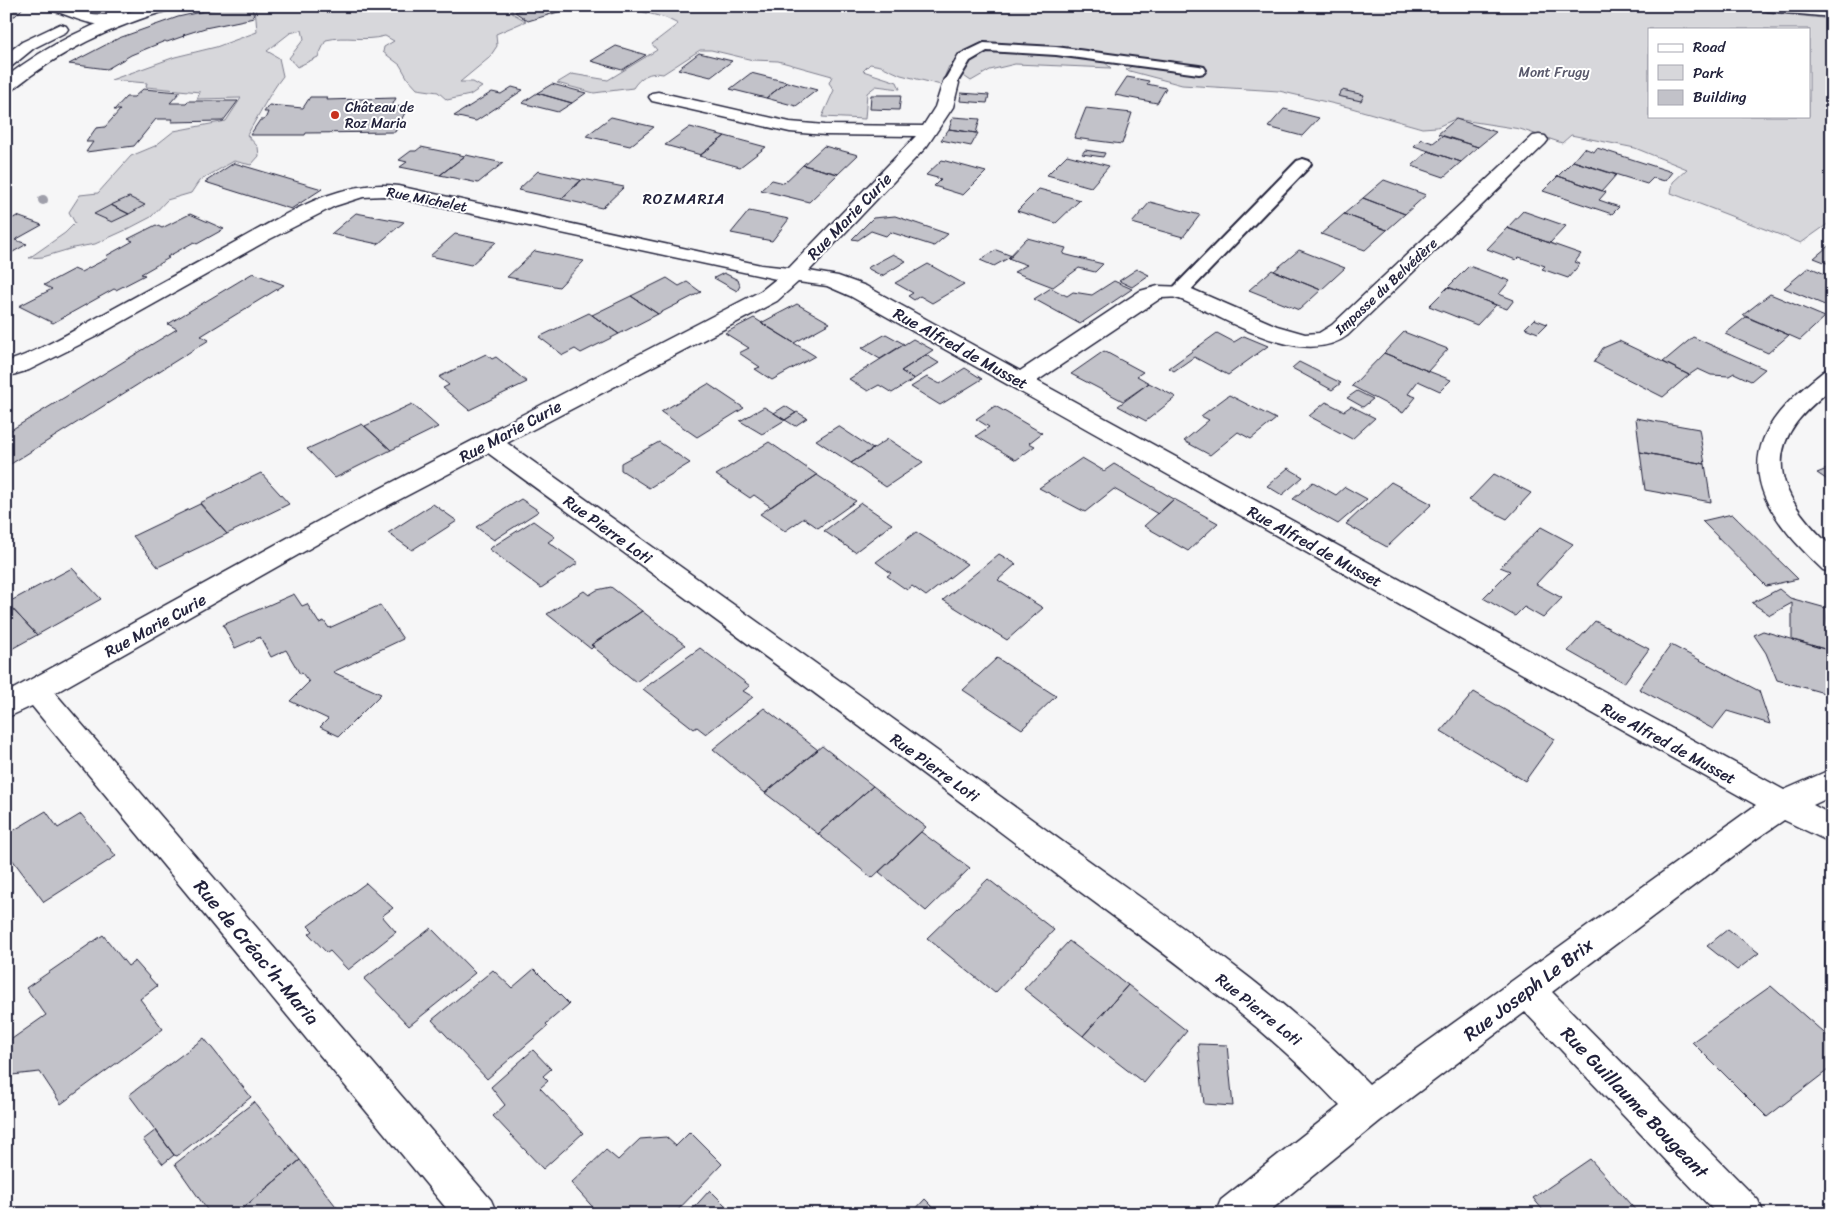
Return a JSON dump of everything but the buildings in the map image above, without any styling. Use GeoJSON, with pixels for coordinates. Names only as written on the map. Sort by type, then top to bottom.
{"type":"FeatureCollection","features":[{"type":"Feature","properties":{"kind":"street"},"geometry":{"type":"LineString","coordinates":[[56,6],[89,18]]}},
{"type":"Feature","properties":{"kind":"street"},"geometry":{"type":"LineString","coordinates":[[6,62],[37,40],[89,18],[116,11],[166,6]]}},
{"type":"Feature","properties":{"kind":"street"},"geometry":{"type":"LineString","coordinates":[[1778,6],[1832,12]]}},
{"type":"Feature","properties":{"kind":"street"},"geometry":{"type":"LineString","coordinates":[[6,86],[58,48],[116,11]]}},
{"type":"Feature","properties":{"kind":"street","name":"Rue Marie Curie"},"geometry":{"type":"LineString","coordinates":[[6,706],[340,520],[769,296],[794,275],[915,148],[944,107],[950,83]]}},
{"type":"Feature","properties":{"kind":"street"},"geometry":{"type":"LineString","coordinates":[[658,97],[790,127],[825,130],[929,130]]}},
{"type":"Feature","properties":{"kind":"street","name":"Impasse du Belvédère"},"geometry":{"type":"LineString","coordinates":[[1021,381],[1148,296],[1158,292],[1179,292],[1296,339],[1320,340],[1332,336],[1539,140]]}},
{"type":"Feature","properties":{"kind":"street","name":"Rue Michelet"},"geometry":{"type":"LineString","coordinates":[[6,370],[29,362],[87,332],[263,235],[328,202],[351,193],[370,190],[398,192],[761,271],[794,275]]}},
{"type":"Feature","properties":{"kind":"street","name":"Rue Alfred de Musset"},"geometry":{"type":"LineString","coordinates":[[794,275],[831,280],[858,290],[1782,805],[1832,830]]}},
{"type":"Feature","properties":{"kind":"street"},"geometry":{"type":"LineString","coordinates":[[1832,376],[1783,423],[1771,444],[1768,460],[1770,481],[1778,500],[1794,523],[1832,563]]}},
{"type":"Feature","properties":{"kind":"street","name":"Rue Pierre Loti"},"geometry":{"type":"LineString","coordinates":[[490,442],[964,787],[1232,986],[1283,1026],[1325,1064],[1367,1108]]}},
{"type":"Feature","properties":{"kind":"street","name":"Rue de Créac'h-Maria"},"geometry":{"type":"LineString","coordinates":[[36,691],[477,1214]]}},
{"type":"Feature","properties":{"kind":"street","name":"Rue Joseph Le Brix"},"geometry":{"type":"LineString","coordinates":[[1235,1214],[1367,1108],[1745,829],[1782,805],[1832,782]]}},
{"type":"Feature","properties":{"kind":"street","name":"Rue Guillaume Bougeant"},"geometry":{"type":"LineString","coordinates":[[1527,990],[1744,1214]]}},
{"type":"Feature","properties":{"kind":"lane"},"geometry":{"type":"LineString","coordinates":[[950,83],[964,58],[984,47],[1056,51],[1200,70]]}},
{"type":"Feature","properties":{"kind":"lane"},"geometry":{"type":"LineString","coordinates":[[1179,292],[1303,164]]}},
{"type":"Feature","properties":{"kind":"green space"},"geometry":{"type":"Polygon","coordinates":[[[255,6],[506,6],[512,10],[512,13],[526,21],[496,34],[497,46],[489,58],[460,82],[473,82],[482,87],[470,95],[447,100],[438,92],[417,89],[408,79],[400,65],[383,52],[384,47],[394,41],[385,36],[326,40],[318,57],[297,67],[289,58],[304,39],[302,30],[290,33],[267,51],[279,58],[283,76],[247,135],[258,147],[259,156],[251,165],[234,161],[199,181],[191,193],[167,200],[151,217],[95,244],[43,257],[29,258],[65,233],[75,223],[69,212],[80,195],[98,193],[131,156],[155,146],[174,131],[226,121],[241,98],[197,99],[200,92],[146,87],[147,83],[111,80],[175,57],[216,47],[257,32],[255,6]]]}},
{"type":"Feature","properties":{"kind":"green space","name":"Mont Frugy"},"geometry":{"type":"Polygon","coordinates":[[[621,6],[1708,6],[1832,19],[1832,221],[1801,243],[1671,193],[1673,182],[1687,169],[1635,148],[1571,135],[1562,143],[1520,129],[1455,119],[1437,127],[1422,128],[1348,107],[1279,91],[1182,85],[1126,70],[1140,60],[1102,60],[1111,68],[1015,64],[990,70],[971,81],[949,66],[941,85],[901,75],[881,66],[870,64],[863,71],[897,82],[900,89],[876,86],[867,93],[865,119],[822,117],[834,90],[829,83],[832,76],[778,61],[753,60],[711,50],[700,50],[663,74],[650,74],[639,81],[633,88],[594,93],[557,83],[572,74],[608,80],[657,50],[652,44],[678,24],[666,18],[621,6]]]}},
{"type":"Feature","properties":{"kind":"place","name":"Château de Roz Maria"},"geometry":{"type":"Point","coordinates":[335,115]}},
{"type":"Feature","properties":{"kind":"district","name":"ROZMARIA"},"geometry":{"type":"Point","coordinates":[684,199]}}]}
